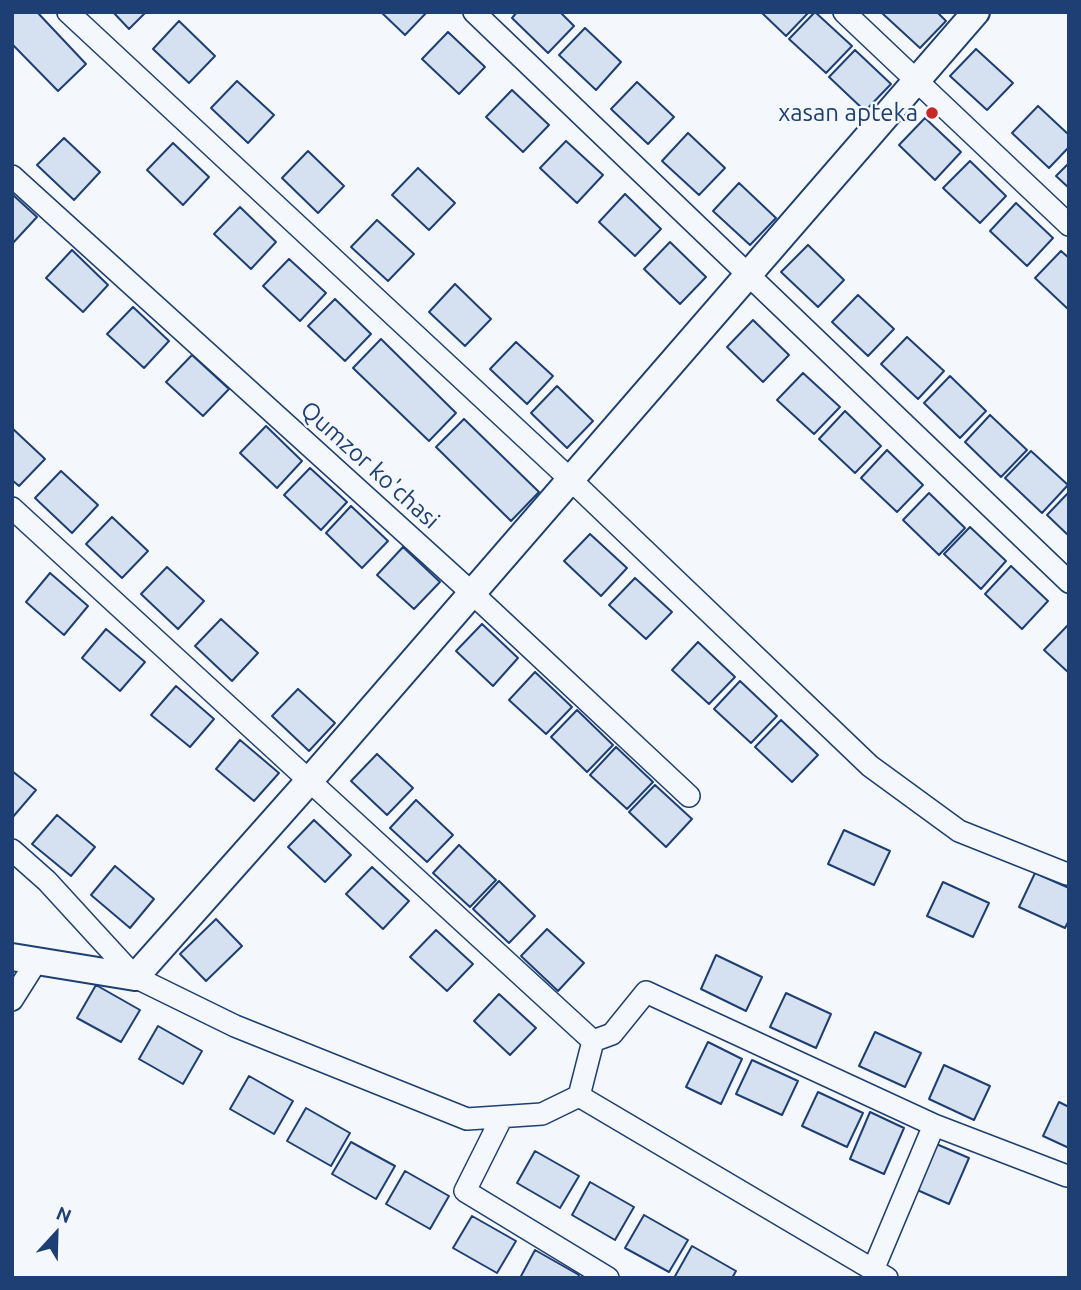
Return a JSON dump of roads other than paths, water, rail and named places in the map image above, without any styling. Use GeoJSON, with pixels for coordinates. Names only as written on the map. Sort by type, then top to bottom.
{"type":"FeatureCollection","features":[{"type":"Feature","properties":{"kind":"street"},"geometry":{"type":"LineString","coordinates":[[68,12],[571,480],[870,766],[959,831],[1067,874]]}},
{"type":"Feature","properties":{"kind":"street"},"geometry":{"type":"LineString","coordinates":[[474,12],[1069,582]]}},
{"type":"Feature","properties":{"kind":"street"},"geometry":{"type":"LineString","coordinates":[[844,12],[1069,225]]}},
{"type":"Feature","properties":{"kind":"street"},"geometry":{"type":"LineString","coordinates":[[135,977],[310,780],[976,12]]}},
{"type":"Feature","properties":{"kind":"street","name":"Qumzor ko'chasi"},"geometry":{"type":"LineString","coordinates":[[12,176],[472,593],[689,796]]}},
{"type":"Feature","properties":{"kind":"street"},"geometry":{"type":"LineString","coordinates":[[12,508],[593,1041]]}},
{"type":"Feature","properties":{"kind":"street"},"geometry":{"type":"LineString","coordinates":[[12,850],[47,881],[135,977]]}},
{"type":"Feature","properties":{"kind":"street"},"geometry":{"type":"LineString","coordinates":[[12,1000],[24,959],[135,977],[235,1026],[467,1119],[542,1114],[579,1096],[593,1041]]}},
{"type":"Feature","properties":{"kind":"street"},"geometry":{"type":"LineString","coordinates":[[593,1041],[612,1034],[646,992],[934,1125],[1067,1176]]}},
{"type":"Feature","properties":{"kind":"street"},"geometry":{"type":"LineString","coordinates":[[579,1096],[880,1274],[934,1125]]}},
{"type":"Feature","properties":{"kind":"street"},"geometry":{"type":"LineString","coordinates":[[502,1117],[465,1191],[608,1278]]}},
{"type":"Feature","properties":{"kind":"place","name":"xasan apteka"},"geometry":{"type":"Point","coordinates":[932,113]}}]}
